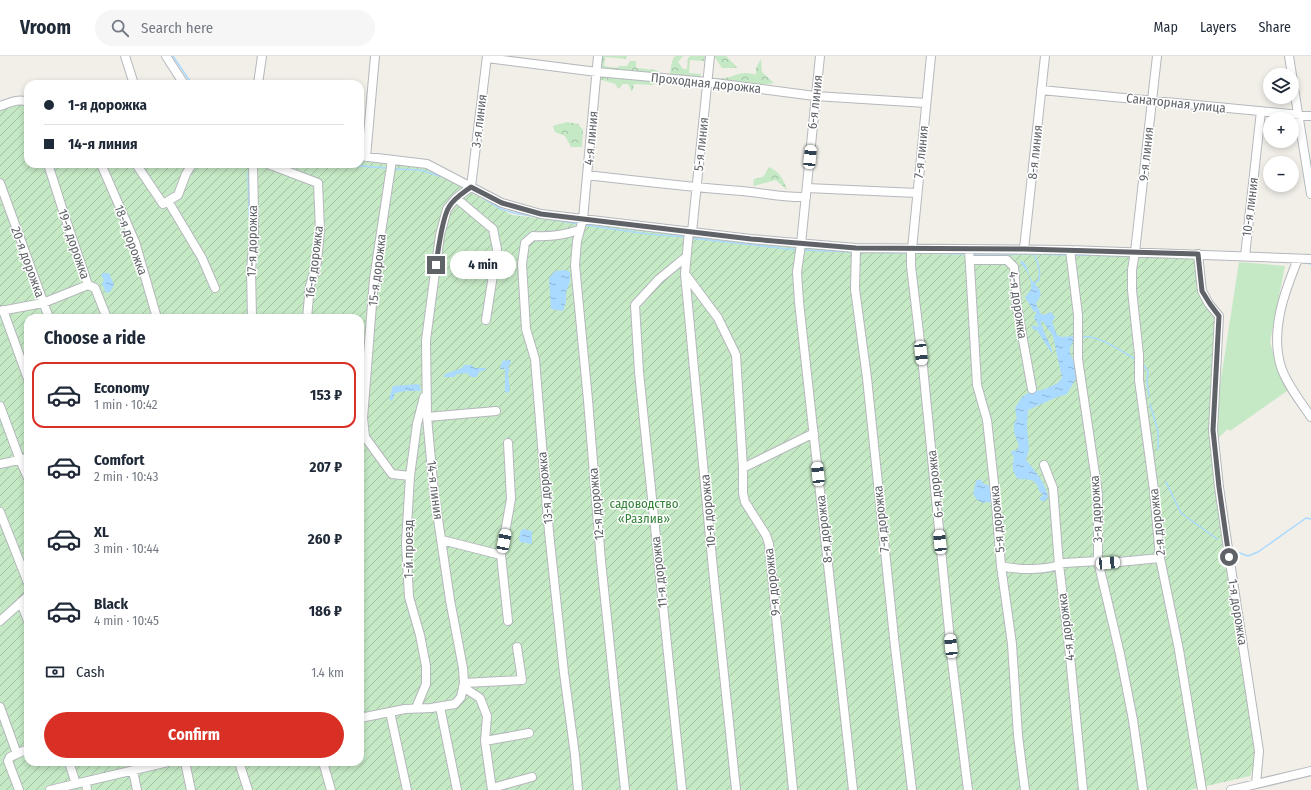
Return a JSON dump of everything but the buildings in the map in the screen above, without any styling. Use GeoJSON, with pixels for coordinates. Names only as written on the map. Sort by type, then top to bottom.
{"type":"FeatureCollection","features":[{"type":"Feature","properties":{"kind":"street"},"geometry":{"type":"LineString","coordinates":[[126,56],[133,80]]}},
{"type":"Feature","properties":{"kind":"street"},"geometry":{"type":"LineString","coordinates":[[166,56],[181,80]]}},
{"type":"Feature","properties":{"kind":"street"},"geometry":{"type":"LineString","coordinates":[[259,80],[262,56]]}},
{"type":"Feature","properties":{"kind":"street"},"geometry":{"type":"LineString","coordinates":[[364,149],[375,56]]}},
{"type":"Feature","properties":{"kind":"street","name":"4-я линия"},"geometry":{"type":"LineString","coordinates":[[583,220],[598,56]]}},
{"type":"Feature","properties":{"kind":"street","name":"5-я линия"},"geometry":{"type":"LineString","coordinates":[[690,232],[710,56]]}},
{"type":"Feature","properties":{"kind":"street","name":"6-я линия"},"geometry":{"type":"LineString","coordinates":[[801,244],[820,56]]}},
{"type":"Feature","properties":{"kind":"street","name":"7-я линия"},"geometry":{"type":"LineString","coordinates":[[912,249],[931,56]]}},
{"type":"Feature","properties":{"kind":"street","name":"8-я линия"},"geometry":{"type":"LineString","coordinates":[[1024,249],[1045,56]]}},
{"type":"Feature","properties":{"kind":"street","name":"9-я линия"},"geometry":{"type":"LineString","coordinates":[[1135,252],[1156,56]]}},
{"type":"Feature","properties":{"kind":"street"},"geometry":{"type":"LineString","coordinates":[[1289,56],[1291,68]]}},
{"type":"Feature","properties":{"kind":"street","name":"Проходная дорожка"},"geometry":{"type":"LineString","coordinates":[[487,57],[597,72],[707,82],[815,96],[926,104]]}},
{"type":"Feature","properties":{"kind":"street","name":"3-я линия"},"geometry":{"type":"LineString","coordinates":[[471,187],[487,57]]}},
{"type":"Feature","properties":{"kind":"street","name":"Санаторная улица"},"geometry":{"type":"LineString","coordinates":[[1041,90],[1270,112]]}},
{"type":"Feature","properties":{"kind":"street"},"geometry":{"type":"LineString","coordinates":[[0,106],[10,102],[24,100]]}},
{"type":"Feature","properties":{"kind":"street","name":"10-я линия"},"geometry":{"type":"LineString","coordinates":[[1244,256],[1261,111]]}},
{"type":"Feature","properties":{"kind":"street"},"geometry":{"type":"LineString","coordinates":[[1299,115],[1311,194]]}},
{"type":"Feature","properties":{"kind":"street","name":"Санаторная улица"},"geometry":{"type":"LineString","coordinates":[[1299,115],[1311,116]]}},
{"type":"Feature","properties":{"kind":"street"},"geometry":{"type":"LineString","coordinates":[[364,157],[427,164],[502,203],[541,214],[801,244],[856,248],[1070,250],[1311,259]]}},
{"type":"Feature","properties":{"kind":"street","name":"15-я дорожка"},"geometry":{"type":"LineString","coordinates":[[364,405],[374,279],[392,160]]}},
{"type":"Feature","properties":{"kind":"street","name":"19-я дорожка"},"geometry":{"type":"LineString","coordinates":[[49,168],[88,285],[96,288],[106,314]]}},
{"type":"Feature","properties":{"kind":"street","name":"18-я дорожка"},"geometry":{"type":"LineString","coordinates":[[103,168],[135,242],[156,314]]}},
{"type":"Feature","properties":{"kind":"street"},"geometry":{"type":"LineString","coordinates":[[139,168],[163,204],[178,195],[190,168]]}},
{"type":"Feature","properties":{"kind":"street","name":"17-я дорожка"},"geometry":{"type":"LineString","coordinates":[[252,168],[254,229],[251,270],[252,314]]}},
{"type":"Feature","properties":{"kind":"street","name":"16-я дорожка"},"geometry":{"type":"LineString","coordinates":[[279,168],[318,182],[320,230],[317,262],[310,286],[307,314]]}},
{"type":"Feature","properties":{"kind":"street"},"geometry":{"type":"LineString","coordinates":[[587,175],[788,198],[806,197]]}},
{"type":"Feature","properties":{"kind":"street","name":"20-я дорожка"},"geometry":{"type":"LineString","coordinates":[[0,183],[48,314]]}},
{"type":"Feature","properties":{"kind":"street","name":"14-я линия"},"geometry":{"type":"LineString","coordinates":[[464,685],[463,668],[450,600],[434,492],[427,416],[426,340],[440,235],[448,209],[456,198],[471,187]]}},
{"type":"Feature","properties":{"kind":"street"},"geometry":{"type":"LineString","coordinates":[[807,188],[917,193]]}},
{"type":"Feature","properties":{"kind":"street"},"geometry":{"type":"LineString","coordinates":[[456,198],[493,229],[497,249],[486,320]]}},
{"type":"Feature","properties":{"kind":"street"},"geometry":{"type":"LineString","coordinates":[[168,201],[202,258],[215,288]]}},
{"type":"Feature","properties":{"kind":"street","name":"12-я дорожка"},"geometry":{"type":"LineString","coordinates":[[583,220],[577,241],[575,265],[601,561],[625,790]]}},
{"type":"Feature","properties":{"kind":"street","name":"13-я дорожка"},"geometry":{"type":"LineString","coordinates":[[578,790],[549,532],[535,359],[526,329],[522,264],[525,243],[533,236],[548,237],[579,230]]}},
{"type":"Feature","properties":{"kind":"street","name":"10-я дорожка"},"geometry":{"type":"LineString","coordinates":[[690,232],[686,257],[686,274],[714,576],[736,790]]}},
{"type":"Feature","properties":{"kind":"street","name":"8-я дорожка"},"geometry":{"type":"LineString","coordinates":[[801,244],[797,272],[799,302],[853,790]]}},
{"type":"Feature","properties":{"kind":"street","name":"7-я дорожка"},"geometry":{"type":"LineString","coordinates":[[856,248],[855,289],[867,378],[896,655],[912,790]]}},
{"type":"Feature","properties":{"kind":"street","name":"6-я дорожка"},"geometry":{"type":"LineString","coordinates":[[912,249],[911,266],[968,790]]}},
{"type":"Feature","properties":{"kind":"street","name":"5-я дорожка"},"geometry":{"type":"LineString","coordinates":[[969,249],[977,386],[987,420],[1001,566],[1012,644],[1018,736],[1025,790]]}},
{"type":"Feature","properties":{"kind":"street","name":"3-я дорожка"},"geometry":{"type":"LineString","coordinates":[[1070,250],[1078,315],[1078,359],[1098,494],[1098,561],[1120,654],[1143,790]]}},
{"type":"Feature","properties":{"kind":"street","name":"2-я дорожка"},"geometry":{"type":"LineString","coordinates":[[1135,252],[1132,270],[1132,290],[1139,355],[1139,380],[1154,490],[1160,558],[1179,650],[1202,790]]}},
{"type":"Feature","properties":{"kind":"street","name":"1-я дорожка"},"geometry":{"type":"LineString","coordinates":[[1198,254],[1202,291],[1219,316],[1213,430],[1225,527],[1259,752],[1256,784]]}},
{"type":"Feature","properties":{"kind":"street","name":"11-я дорожка"},"geometry":{"type":"LineString","coordinates":[[682,790],[639,372],[635,305],[659,279],[686,257]]}},
{"type":"Feature","properties":{"kind":"street"},"geometry":{"type":"LineString","coordinates":[[1298,259],[1287,286],[1277,328],[1277,348],[1282,368],[1291,386],[1311,418]]}},
{"type":"Feature","properties":{"kind":"street","name":"4-я дорожка"},"geometry":{"type":"LineString","coordinates":[[970,260],[1007,260],[1014,267],[1017,307],[1032,389]]}},
{"type":"Feature","properties":{"kind":"street","name":"9-я дорожка"},"geometry":{"type":"LineString","coordinates":[[686,274],[718,318],[736,355],[743,468],[743,493],[745,502],[766,535],[769,544],[793,790]]}},
{"type":"Feature","properties":{"kind":"street"},"geometry":{"type":"LineString","coordinates":[[24,369],[2,311],[43,302],[88,285]]}},
{"type":"Feature","properties":{"kind":"street","name":"1-й проезд"},"geometry":{"type":"LineString","coordinates":[[416,708],[426,684],[426,666],[420,635],[409,597],[406,543],[410,476],[417,424],[427,388]]}},
{"type":"Feature","properties":{"kind":"street"},"geometry":{"type":"LineString","coordinates":[[0,406],[24,459],[0,464]]}},
{"type":"Feature","properties":{"kind":"street"},"geometry":{"type":"LineString","coordinates":[[427,416],[496,411]]}},
{"type":"Feature","properties":{"kind":"street","name":"15-я дорожка"},"geometry":{"type":"LineString","coordinates":[[364,428],[365,437],[392,474],[410,476]]}},
{"type":"Feature","properties":{"kind":"street"},"geometry":{"type":"LineString","coordinates":[[743,468],[814,433]]}},
{"type":"Feature","properties":{"kind":"street"},"geometry":{"type":"LineString","coordinates":[[508,443],[512,499],[501,555],[508,620]]}},
{"type":"Feature","properties":{"kind":"street","name":"4-я дорожка"},"geometry":{"type":"LineString","coordinates":[[1044,465],[1053,488],[1059,566],[1069,646],[1083,790]]}},
{"type":"Feature","properties":{"kind":"street"},"geometry":{"type":"LineString","coordinates":[[0,512],[24,573]]}},
{"type":"Feature","properties":{"kind":"street"},"geometry":{"type":"LineString","coordinates":[[442,540],[501,555]]}},
{"type":"Feature","properties":{"kind":"street"},"geometry":{"type":"LineString","coordinates":[[1001,566],[1036,569],[1059,566],[1064,563],[1098,561],[1108,563],[1160,558]]}},
{"type":"Feature","properties":{"kind":"street"},"geometry":{"type":"LineString","coordinates":[[0,621],[24,599]]}},
{"type":"Feature","properties":{"kind":"street"},"geometry":{"type":"LineString","coordinates":[[21,602],[24,610]]}},
{"type":"Feature","properties":{"kind":"street"},"geometry":{"type":"LineString","coordinates":[[464,685],[522,680],[517,647]]}},
{"type":"Feature","properties":{"kind":"street"},"geometry":{"type":"LineString","coordinates":[[364,717],[404,709],[440,707],[455,704],[461,696],[464,685]]}},
{"type":"Feature","properties":{"kind":"street"},"geometry":{"type":"LineString","coordinates":[[464,685],[480,698],[487,716],[485,740],[492,789],[532,776]]}},
{"type":"Feature","properties":{"kind":"street"},"geometry":{"type":"LineString","coordinates":[[0,707],[17,754]]}},
{"type":"Feature","properties":{"kind":"street"},"geometry":{"type":"LineString","coordinates":[[440,707],[457,790]]}},
{"type":"Feature","properties":{"kind":"street"},"geometry":{"type":"LineString","coordinates":[[390,712],[407,790]]}},
{"type":"Feature","properties":{"kind":"street"},"geometry":{"type":"LineString","coordinates":[[485,740],[529,733]]}},
{"type":"Feature","properties":{"kind":"street"},"geometry":{"type":"LineString","coordinates":[[18,790],[8,761],[10,756],[24,751]]}},
{"type":"Feature","properties":{"kind":"street"},"geometry":{"type":"LineString","coordinates":[[70,766],[76,784]]}},
{"type":"Feature","properties":{"kind":"street"},"geometry":{"type":"LineString","coordinates":[[50,790],[76,784],[87,786],[152,766]]}},
{"type":"Feature","properties":{"kind":"street"},"geometry":{"type":"LineString","coordinates":[[186,766],[191,790]]}},
{"type":"Feature","properties":{"kind":"street"},"geometry":{"type":"LineString","coordinates":[[240,766],[248,790]]}},
{"type":"Feature","properties":{"kind":"street"},"geometry":{"type":"LineString","coordinates":[[325,766],[331,790]]}},
{"type":"Feature","properties":{"kind":"street"},"geometry":{"type":"LineString","coordinates":[[133,771],[137,790]]}},
{"type":"Feature","properties":{"kind":"street"},"geometry":{"type":"LineString","coordinates":[[1231,790],[1311,771]]}},
{"type":"Feature","properties":{"kind":"green space"},"geometry":{"type":"Polygon","coordinates":[[[602,56],[627,56],[626,59],[605,57],[604,66],[617,68],[619,66],[627,66],[630,61],[636,61],[636,68],[656,70],[660,73],[660,76],[600,71],[602,56]]]}},
{"type":"Feature","properties":{"kind":"green space"},"geometry":{"type":"Polygon","coordinates":[[[675,56],[683,56],[678,62],[683,69],[687,69],[688,58],[690,56],[705,56],[704,61],[690,60],[689,73],[701,74],[699,80],[669,77],[672,61],[675,56]]]}},
{"type":"Feature","properties":{"kind":"green space"},"geometry":{"type":"Polygon","coordinates":[[[714,56],[726,56],[738,68],[722,68],[714,56]]]}},
{"type":"Feature","properties":{"kind":"green space"},"geometry":{"type":"Polygon","coordinates":[[[761,59],[762,72],[774,83],[755,86],[711,80],[711,77],[724,78],[743,73],[756,75],[756,68],[761,59]]]}},
{"type":"Feature","properties":{"kind":"green space"},"geometry":{"type":"Polygon","coordinates":[[[600,74],[659,80],[653,85],[634,84],[632,92],[628,84],[623,84],[619,89],[615,84],[599,79],[600,74]]]}},
{"type":"Feature","properties":{"kind":"green space","name":"садоводство «Разлив»"},"geometry":{"type":"Polygon","coordinates":[[[10,104],[24,104],[24,168],[364,168],[364,161],[426,168],[512,215],[805,248],[913,254],[1194,256],[1200,296],[1218,317],[1210,420],[1256,761],[1250,776],[1189,790],[0,790],[0,108],[10,104]]]}},
{"type":"Feature","properties":{"kind":"green space"},"geometry":{"type":"Polygon","coordinates":[[[567,122],[578,124],[583,130],[582,147],[571,147],[565,136],[555,132],[553,126],[567,122]]]}},
{"type":"Feature","properties":{"kind":"green space"},"geometry":{"type":"Polygon","coordinates":[[[769,167],[781,176],[787,190],[776,180],[753,186],[754,179],[763,177],[769,167]]]}},
{"type":"Feature","properties":{"kind":"green space"},"geometry":{"type":"Polygon","coordinates":[[[1239,262],[1285,266],[1270,342],[1276,363],[1287,391],[1230,431],[1228,429],[1217,439],[1215,418],[1239,262]]]}},
{"type":"Feature","properties":{"kind":"water"},"geometry":{"type":"Polygon","coordinates":[[[1022,261],[1026,265],[1030,277],[1040,291],[1040,296],[1036,304],[1041,314],[1044,315],[1051,312],[1055,317],[1052,322],[1057,335],[1062,337],[1076,336],[1070,350],[1071,357],[1079,373],[1067,394],[1028,410],[1027,426],[1029,449],[1026,460],[1037,473],[1045,487],[1048,497],[1044,502],[1039,499],[1043,495],[1037,484],[1030,480],[1018,479],[1014,471],[1014,457],[1011,453],[1012,451],[1017,450],[1019,446],[1014,429],[1017,419],[1015,408],[1022,397],[1028,393],[1045,389],[1058,383],[1062,378],[1053,336],[1042,320],[1041,324],[1052,350],[1052,354],[1038,331],[1033,329],[1031,325],[1039,327],[1034,317],[1036,311],[1034,312],[1025,297],[1031,290],[1031,282],[1028,274],[1020,262],[1022,261]]]}},
{"type":"Feature","properties":{"kind":"water"},"geometry":{"type":"Polygon","coordinates":[[[565,270],[570,272],[570,281],[563,311],[551,309],[549,278],[555,271],[565,270]]]}},
{"type":"Feature","properties":{"kind":"water"},"geometry":{"type":"Polygon","coordinates":[[[102,273],[109,273],[114,285],[110,292],[106,293],[102,283],[104,280],[101,275],[102,273]]]}},
{"type":"Feature","properties":{"kind":"water"},"geometry":{"type":"Polygon","coordinates":[[[510,360],[511,362],[508,368],[510,370],[508,373],[510,391],[507,393],[505,392],[505,369],[500,369],[502,361],[510,360]]]}},
{"type":"Feature","properties":{"kind":"water"},"geometry":{"type":"Polygon","coordinates":[[[464,365],[471,365],[475,368],[486,368],[485,370],[479,372],[477,377],[471,377],[467,373],[457,374],[454,377],[443,377],[445,374],[462,368],[464,365]]]}},
{"type":"Feature","properties":{"kind":"water"},"geometry":{"type":"Polygon","coordinates":[[[419,384],[421,391],[395,393],[392,401],[389,399],[393,386],[419,384]]]}},
{"type":"Feature","properties":{"kind":"water"},"geometry":{"type":"Polygon","coordinates":[[[980,479],[984,484],[993,487],[993,503],[983,503],[977,500],[973,494],[976,481],[980,479]]]}},
{"type":"Feature","properties":{"kind":"water"},"geometry":{"type":"Polygon","coordinates":[[[524,529],[532,531],[532,544],[520,542],[519,538],[521,530],[524,529]]]}},
{"type":"Feature","properties":{"kind":"waterway"},"geometry":{"type":"LineString","coordinates":[[173,56],[189,80]]}},
{"type":"Feature","properties":{"kind":"waterway"},"geometry":{"type":"LineString","coordinates":[[364,166],[386,168]]}},
{"type":"Feature","properties":{"kind":"waterway"},"geometry":{"type":"LineString","coordinates":[[394,169],[420,170],[443,177]]}},
{"type":"Feature","properties":{"kind":"waterway"},"geometry":{"type":"LineString","coordinates":[[248,173],[249,217]]}},
{"type":"Feature","properties":{"kind":"waterway"},"geometry":{"type":"LineString","coordinates":[[483,198],[501,209],[514,213],[579,224]]}},
{"type":"Feature","properties":{"kind":"waterway"},"geometry":{"type":"LineString","coordinates":[[585,225],[648,234],[686,237]]}},
{"type":"Feature","properties":{"kind":"waterway"},"geometry":{"type":"LineString","coordinates":[[691,238],[797,250]]}},
{"type":"Feature","properties":{"kind":"waterway"},"geometry":{"type":"LineString","coordinates":[[803,250],[854,252]]}},
{"type":"Feature","properties":{"kind":"waterway"},"geometry":{"type":"LineString","coordinates":[[858,252],[908,253]]}},
{"type":"Feature","properties":{"kind":"waterway"},"geometry":{"type":"LineString","coordinates":[[914,253],[965,254]]}},
{"type":"Feature","properties":{"kind":"waterway"},"geometry":{"type":"LineString","coordinates":[[973,254],[1034,254],[1040,273],[1039,280],[1034,283]]}},
{"type":"Feature","properties":{"kind":"waterway"},"geometry":{"type":"LineString","coordinates":[[1035,254],[1068,255]]}},
{"type":"Feature","properties":{"kind":"waterway"},"geometry":{"type":"LineString","coordinates":[[1074,255],[1132,256]]}},
{"type":"Feature","properties":{"kind":"waterway"},"geometry":{"type":"LineString","coordinates":[[1305,263],[1311,264]]}},
{"type":"Feature","properties":{"kind":"waterway"},"geometry":{"type":"LineString","coordinates":[[1080,337],[1086,336],[1101,340],[1116,347],[1135,359]]}},
{"type":"Feature","properties":{"kind":"waterway"},"geometry":{"type":"LineString","coordinates":[[1142,363],[1148,371],[1147,381],[1149,396]]}},
{"type":"Feature","properties":{"kind":"waterway"},"geometry":{"type":"LineString","coordinates":[[1150,404],[1158,431],[1158,450]]}},
{"type":"Feature","properties":{"kind":"waterway"},"geometry":{"type":"LineString","coordinates":[[1166,482],[1181,513],[1217,539]]}},
{"type":"Feature","properties":{"kind":"waterway"},"geometry":{"type":"LineString","coordinates":[[1234,551],[1248,556],[1258,552],[1306,518],[1311,519]]}},
{"type":"Feature","properties":{"kind":"route"},"geometry":{"type":"LineString","coordinates":[[436,265],[440,235],[448,209],[456,198],[471,187],[502,203],[541,214],[801,244],[856,248],[1024,249],[1198,254],[1202,291],[1219,316],[1213,430],[1229,557]]}}]}
